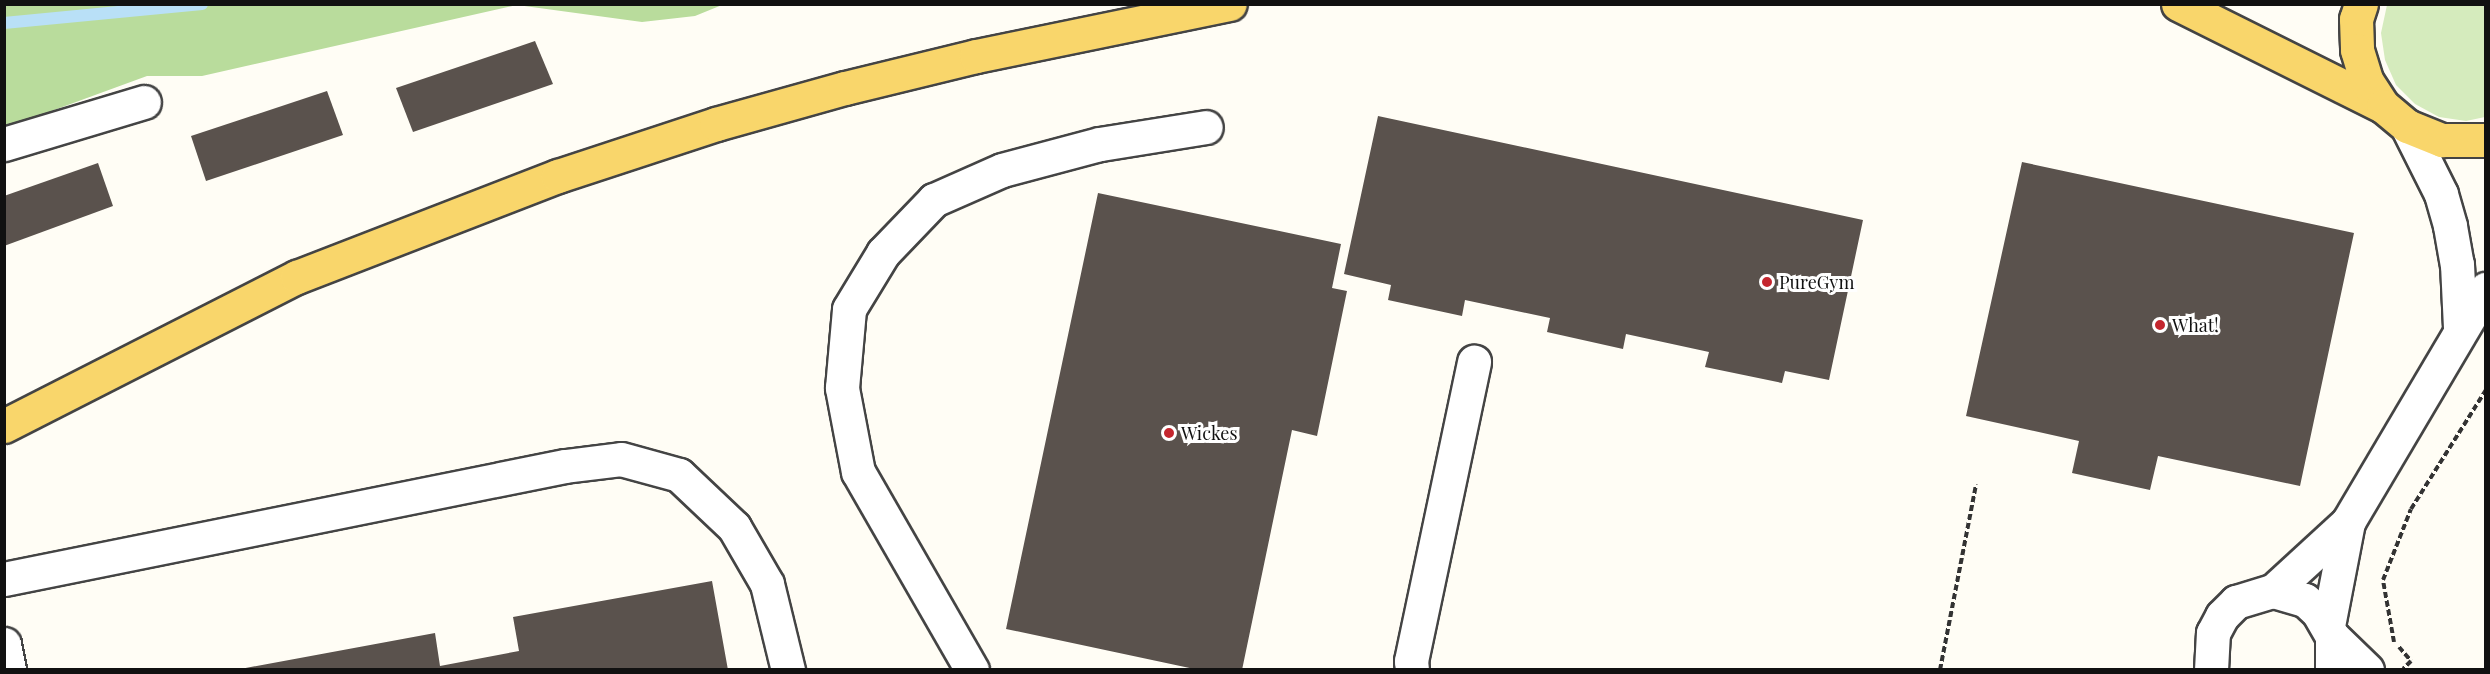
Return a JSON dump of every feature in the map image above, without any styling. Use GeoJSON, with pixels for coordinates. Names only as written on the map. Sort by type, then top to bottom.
{"type":"FeatureCollection","features":[{"type":"Feature","properties":{"kind":"main road"},"geometry":{"type":"LineString","coordinates":[[14,423],[297,277],[423,225],[569,172],[716,124],[855,86],[976,56],[1230,4]]}},
{"type":"Feature","properties":{"kind":"main road"},"geometry":{"type":"LineString","coordinates":[[2178,4],[2442,140],[2486,140]]}},
{"type":"Feature","properties":{"kind":"main road"},"geometry":{"type":"LineString","coordinates":[[2361,4],[2356,19],[2357,50],[2366,80],[2395,116]]}},
{"type":"Feature","properties":{"kind":"street"},"geometry":{"type":"LineString","coordinates":[[4,144],[144,102]]}},
{"type":"Feature","properties":{"kind":"street"},"geometry":{"type":"LineString","coordinates":[[2395,116],[2441,194],[2457,264],[2460,327]]}},
{"type":"Feature","properties":{"kind":"street"},"geometry":{"type":"LineString","coordinates":[[972,669],[858,472],[842,388],[849,309],[883,253],[934,200],[1002,170],[1100,144],[1206,127]]}},
{"type":"Feature","properties":{"kind":"street"},"geometry":{"type":"LineString","coordinates":[[2273,591],[2348,522],[2460,327],[2486,289]]}},
{"type":"Feature","properties":{"kind":"street"},"geometry":{"type":"LineString","coordinates":[[1412,669],[1411,661],[1474,362]]}},
{"type":"Feature","properties":{"kind":"street"},"geometry":{"type":"LineString","coordinates":[[4,579],[554,468],[621,459],[679,475],[734,526],[767,584],[788,669]]}},
{"type":"Feature","properties":{"kind":"street"},"geometry":{"type":"LineString","coordinates":[[2332,669],[2330,631],[2348,522]]}},
{"type":"Feature","properties":{"kind":"street"},"geometry":{"type":"LineString","coordinates":[[2211,669],[2213,633],[2222,616],[2236,602],[2254,594],[2273,591],[2305,600],[2330,631],[2367,669]]}},
{"type":"Feature","properties":{"kind":"street"},"geometry":{"type":"LineString","coordinates":[[4,644],[9,669]]}},
{"type":"Feature","properties":{"kind":"path"},"geometry":{"type":"LineString","coordinates":[[2403,669],[2410,661],[2393,640],[2383,580],[2411,508],[2486,390]]}},
{"type":"Feature","properties":{"kind":"path"},"geometry":{"type":"LineString","coordinates":[[1940,669],[1976,484]]}},
{"type":"Feature","properties":{"kind":"green space"},"geometry":{"type":"Polygon","coordinates":[[[5,5],[517,5],[202,76],[147,76],[5,128],[5,5]]]}},
{"type":"Feature","properties":{"kind":"green space"},"geometry":{"type":"Polygon","coordinates":[[[517,5],[722,5],[695,16],[642,22],[517,5]]]}},
{"type":"Feature","properties":{"kind":"green space"},"geometry":{"type":"Polygon","coordinates":[[[2387,5],[2485,5],[2485,117],[2466,121],[2439,117],[2415,104],[2396,85],[2385,60],[2381,33],[2387,5]]]}},
{"type":"Feature","properties":{"kind":"building"},"geometry":{"type":"Polygon","coordinates":[[[535,41],[553,84],[413,132],[396,88],[535,41]]]}},
{"type":"Feature","properties":{"kind":"building"},"geometry":{"type":"Polygon","coordinates":[[[327,91],[343,135],[206,181],[191,136],[327,91]]]}},
{"type":"Feature","properties":{"kind":"building"},"geometry":{"type":"Polygon","coordinates":[[[1378,116],[1863,220],[1829,380],[1785,371],[1782,383],[1705,367],[1709,352],[1626,334],[1623,349],[1547,332],[1550,318],[1465,300],[1462,316],[1388,300],[1391,285],[1344,274],[1378,116]]]}},
{"type":"Feature","properties":{"kind":"building","name":"What!"},"geometry":{"type":"Polygon","coordinates":[[[2022,162],[2354,233],[2300,486],[2158,456],[2150,490],[2072,473],[2079,441],[1966,416],[2022,162]]]}},
{"type":"Feature","properties":{"kind":"building"},"geometry":{"type":"Polygon","coordinates":[[[98,163],[113,206],[4,246],[4,196],[98,163]]]}},
{"type":"Feature","properties":{"kind":"building","name":"Wickes"},"geometry":{"type":"Polygon","coordinates":[[[1098,193],[1341,244],[1332,288],[1347,291],[1317,436],[1292,430],[1242,670],[1199,670],[1006,629],[1098,193]]]}},
{"type":"Feature","properties":{"kind":"building"},"geometry":{"type":"Polygon","coordinates":[[[712,581],[728,670],[235,670],[435,633],[440,666],[519,651],[513,617],[712,581]]]}},
{"type":"Feature","properties":{"kind":"waterway"},"geometry":{"type":"LineString","coordinates":[[4,23],[202,4]]}},
{"type":"Feature","properties":{"kind":"place","name":"PureGym"},"geometry":{"type":"Point","coordinates":[1767,282]}},
{"type":"Feature","properties":{"kind":"place","name":"What!"},"geometry":{"type":"Point","coordinates":[2160,325]}},
{"type":"Feature","properties":{"kind":"place","name":"Wickes"},"geometry":{"type":"Point","coordinates":[1169,433]}}]}
